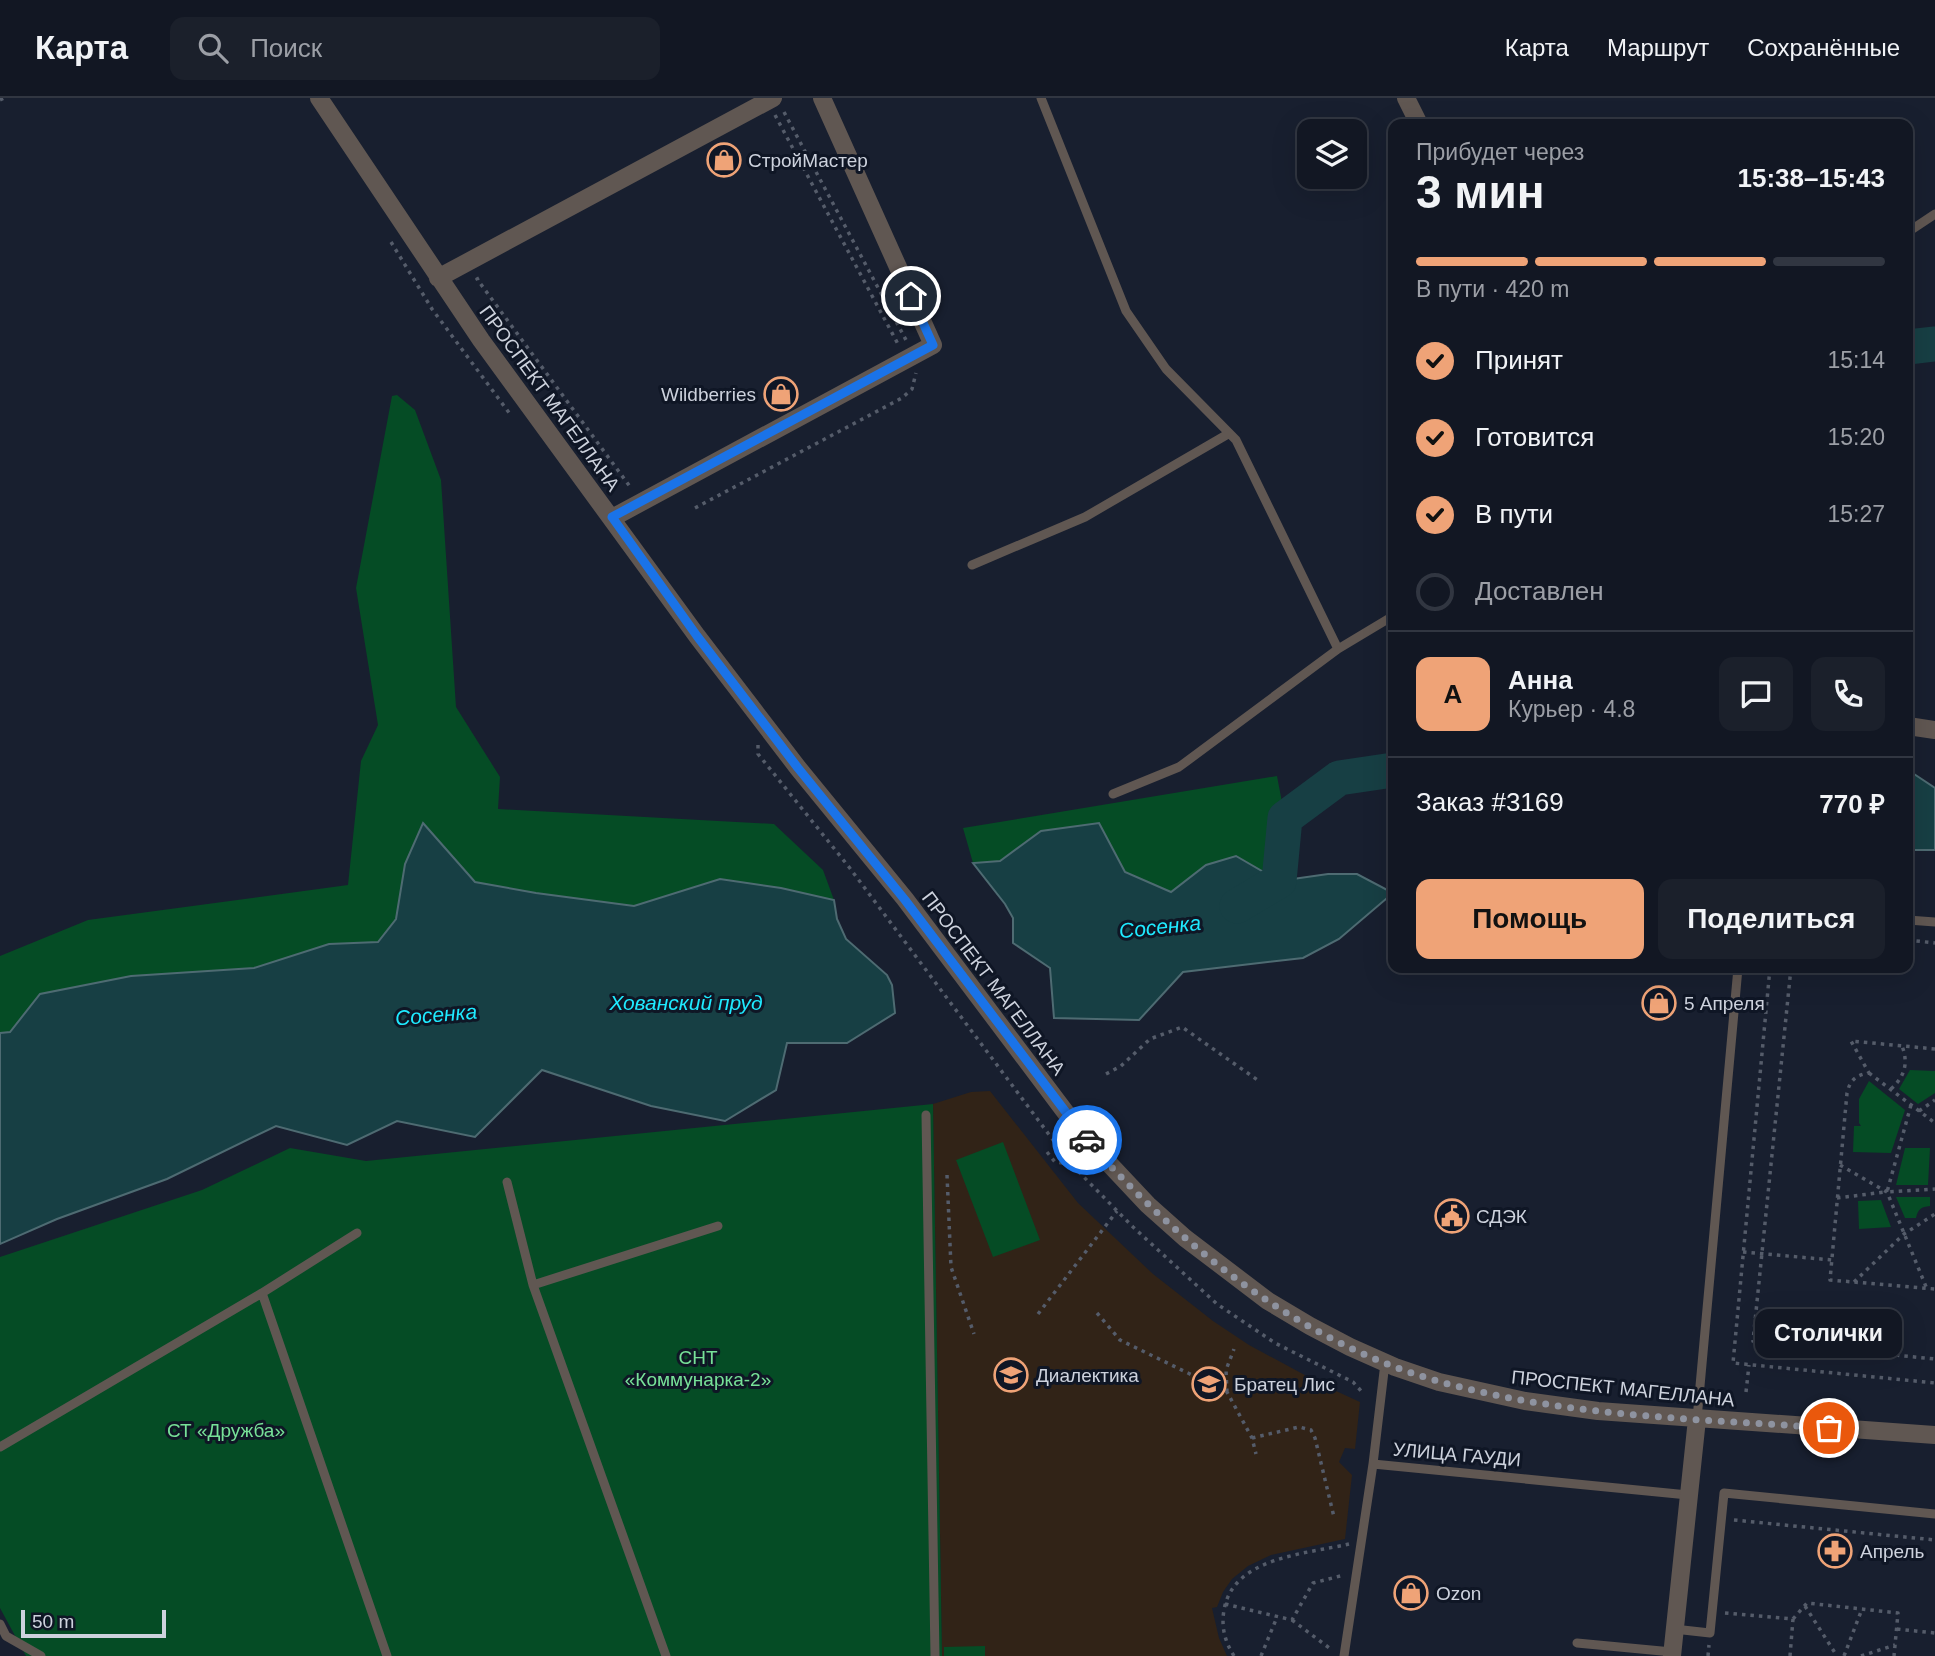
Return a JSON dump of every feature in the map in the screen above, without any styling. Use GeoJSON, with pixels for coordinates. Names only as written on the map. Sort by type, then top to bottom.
{"type":"FeatureCollection","features":[{"type":"Feature","properties":{"kind":"street","name":"ПРОСПЕКТ МАГЕЛЛАНА"},"geometry":{"type":"LineString","coordinates":[[319,98],[438,278],[722,669],[905,900],[1084,1138],[1116,1173],[1185,1238],[1268,1301],[1340,1342],[1385,1363],[1439,1382],[1525,1401],[1598,1411],[1935,1435]]}},
{"type":"Feature","properties":{"kind":"street"},"geometry":{"type":"LineString","coordinates":[[612,517],[933,345],[822,98]]}},
{"type":"Feature","properties":{"kind":"street"},"geometry":{"type":"LineString","coordinates":[[1406,98],[1416,119]]}},
{"type":"Feature","properties":{"kind":"street"},"geometry":{"type":"LineString","coordinates":[[438,278],[774,103]]}},
{"type":"Feature","properties":{"kind":"street"},"geometry":{"type":"LineString","coordinates":[[1913,727],[1935,730]]}},
{"type":"Feature","properties":{"kind":"street"},"geometry":{"type":"LineString","coordinates":[[1672,1654],[1698,1419]]}},
{"type":"Feature","properties":{"kind":"lane"},"geometry":{"type":"LineString","coordinates":[[1041,98],[1125,311],[1166,369],[1236,440],[1338,649]]}},
{"type":"Feature","properties":{"kind":"lane"},"geometry":{"type":"LineString","coordinates":[[1913,229],[1935,214]]}},
{"type":"Feature","properties":{"kind":"lane"},"geometry":{"type":"LineString","coordinates":[[972,565],[1085,517],[1228,434]]}},
{"type":"Feature","properties":{"kind":"lane"},"geometry":{"type":"LineString","coordinates":[[1113,794],[1179,767],[1338,649],[1388,619]]}},
{"type":"Feature","properties":{"kind":"lane"},"geometry":{"type":"LineString","coordinates":[[1913,920],[1935,922]]}},
{"type":"Feature","properties":{"kind":"lane"},"geometry":{"type":"LineString","coordinates":[[1698,1419],[1738,973]]}},
{"type":"Feature","properties":{"kind":"lane"},"geometry":{"type":"LineString","coordinates":[[926,1115],[935,1656]]}},
{"type":"Feature","properties":{"kind":"lane"},"geometry":{"type":"LineString","coordinates":[[507,1182],[533,1285],[666,1656]]}},
{"type":"Feature","properties":{"kind":"lane"},"geometry":{"type":"LineString","coordinates":[[533,1285],[718,1226]]}},
{"type":"Feature","properties":{"kind":"lane"},"geometry":{"type":"LineString","coordinates":[[0,1447],[262,1293],[357,1233]]}},
{"type":"Feature","properties":{"kind":"lane"},"geometry":{"type":"LineString","coordinates":[[262,1293],[387,1656]]}},
{"type":"Feature","properties":{"kind":"lane"},"geometry":{"type":"LineString","coordinates":[[1373,1464],[1385,1363]]}},
{"type":"Feature","properties":{"kind":"lane","name":"УЛИЦА ГАУДИ"},"geometry":{"type":"LineString","coordinates":[[1344,1656],[1373,1464],[1689,1495]]}},
{"type":"Feature","properties":{"kind":"lane"},"geometry":{"type":"LineString","coordinates":[[1674,1629],[1710,1633],[1724,1493],[1935,1514]]}},
{"type":"Feature","properties":{"kind":"lane"},"geometry":{"type":"LineString","coordinates":[[0,1624],[6,1636],[41,1656]]}},
{"type":"Feature","properties":{"kind":"lane"},"geometry":{"type":"LineString","coordinates":[[1577,1643],[1672,1654]]}},
{"type":"Feature","properties":{"kind":"path"},"geometry":{"type":"LineString","coordinates":[[695,508],[902,398],[912,389],[915,379],[910,358],[774,103]]}},
{"type":"Feature","properties":{"kind":"path"},"geometry":{"type":"LineString","coordinates":[[774,103],[910,358]]}},
{"type":"Feature","properties":{"kind":"path"},"geometry":{"type":"LineString","coordinates":[[489,273],[477,279],[641,502]]}},
{"type":"Feature","properties":{"kind":"path"},"geometry":{"type":"LineString","coordinates":[[1913,941],[1935,943]]}},
{"type":"Feature","properties":{"kind":"path"},"geometry":{"type":"LineString","coordinates":[[1770,973],[1733,1363],[1935,1383]]}},
{"type":"Feature","properties":{"kind":"path"},"geometry":{"type":"LineString","coordinates":[[1790,973],[1754,1341],[1935,1359]]}},
{"type":"Feature","properties":{"kind":"path"},"geometry":{"type":"LineString","coordinates":[[1106,1074],[1121,1066],[1150,1039],[1182,1027],[1259,1081]]}},
{"type":"Feature","properties":{"kind":"path"},"geometry":{"type":"LineString","coordinates":[[1935,1049],[1851,1041],[1869,1073],[1935,1123]]}},
{"type":"Feature","properties":{"kind":"path"},"geometry":{"type":"LineString","coordinates":[[1891,1089],[1900,1080],[1905,1069],[1902,1046]]}},
{"type":"Feature","properties":{"kind":"path"},"geometry":{"type":"LineString","coordinates":[[1869,1073],[1859,1075],[1849,1086],[1830,1280],[1935,1289]]}},
{"type":"Feature","properties":{"kind":"path"},"geometry":{"type":"LineString","coordinates":[[1919,1111],[1935,1100]]}},
{"type":"Feature","properties":{"kind":"path"},"geometry":{"type":"LineString","coordinates":[[1911,1105],[1887,1192],[1927,1289]]}},
{"type":"Feature","properties":{"kind":"path"},"geometry":{"type":"LineString","coordinates":[[1047,1152],[1055,1162],[1071,1164],[1117,1211],[1225,1311],[1275,1343],[1353,1382],[1363,1393]]}},
{"type":"Feature","properties":{"kind":"path"},"geometry":{"type":"LineString","coordinates":[[1840,1165],[1887,1192]]}},
{"type":"Feature","properties":{"kind":"path"},"geometry":{"type":"LineString","coordinates":[[947,1175],[951,1267],[974,1334]]}},
{"type":"Feature","properties":{"kind":"path"},"geometry":{"type":"LineString","coordinates":[[1837,1198],[1935,1189]]}},
{"type":"Feature","properties":{"kind":"path"},"geometry":{"type":"LineString","coordinates":[[1038,1314],[1117,1211]]}},
{"type":"Feature","properties":{"kind":"path"},"geometry":{"type":"LineString","coordinates":[[1854,1282],[1904,1234],[1935,1214]]}},
{"type":"Feature","properties":{"kind":"path"},"geometry":{"type":"LineString","coordinates":[[1744,1252],[1832,1260]]}},
{"type":"Feature","properties":{"kind":"path"},"geometry":{"type":"LineString","coordinates":[[1097,1313],[1120,1340],[1227,1392]]}},
{"type":"Feature","properties":{"kind":"path"},"geometry":{"type":"LineString","coordinates":[[1234,1349],[1226,1370],[1227,1392],[1252,1438],[1256,1454]]}},
{"type":"Feature","properties":{"kind":"path"},"geometry":{"type":"LineString","coordinates":[[1746,1392],[1749,1365]]}},
{"type":"Feature","properties":{"kind":"path"},"geometry":{"type":"LineString","coordinates":[[1252,1438],[1299,1427],[1311,1430],[1334,1517]]}},
{"type":"Feature","properties":{"kind":"path"},"geometry":{"type":"LineString","coordinates":[[1722,1519],[1935,1540]]}},
{"type":"Feature","properties":{"kind":"path"},"geometry":{"type":"LineString","coordinates":[[1234,1656],[1224,1632],[1225,1604],[1239,1579],[1256,1567],[1361,1541]]}},
{"type":"Feature","properties":{"kind":"path"},"geometry":{"type":"LineString","coordinates":[[1292,1620],[1313,1583],[1357,1572]]}},
{"type":"Feature","properties":{"kind":"path"},"geometry":{"type":"LineString","coordinates":[[1790,1656],[1793,1619],[1807,1603],[1898,1613],[1894,1656]]}},
{"type":"Feature","properties":{"kind":"path"},"geometry":{"type":"LineString","coordinates":[[1225,1604],[1292,1620],[1325,1645]]}},
{"type":"Feature","properties":{"kind":"path"},"geometry":{"type":"LineString","coordinates":[[1805,1606],[1837,1656]]}},
{"type":"Feature","properties":{"kind":"path"},"geometry":{"type":"LineString","coordinates":[[1844,1656],[1862,1609]]}},
{"type":"Feature","properties":{"kind":"path"},"geometry":{"type":"LineString","coordinates":[[1713,1611],[1793,1619]]}},
{"type":"Feature","properties":{"kind":"path"},"geometry":{"type":"LineString","coordinates":[[1261,1656],[1277,1617]]}},
{"type":"Feature","properties":{"kind":"path"},"geometry":{"type":"LineString","coordinates":[[1897,1629],[1935,1633]]}},
{"type":"Feature","properties":{"kind":"path"},"geometry":{"type":"LineString","coordinates":[[1861,1656],[1895,1645]]}},
{"type":"Feature","properties":{"kind":"shaded area","name":"Диалектика"},"geometry":{"type":"Polygon","coordinates":[[[990,1091],[1078,1203],[1153,1274],[1213,1321],[1249,1345],[1360,1402],[1355,1449],[1345,1448],[1339,1462],[1352,1475],[1345,1539],[1271,1555],[1248,1566],[1232,1579],[1217,1607],[1212,1608],[1219,1638],[1227,1656],[942,1656],[933,1104],[971,1092],[990,1091]]]}},
{"type":"Feature","properties":{"kind":"green space"},"geometry":{"type":"Polygon","coordinates":[[[397,395],[415,410],[441,480],[456,707],[500,777],[498,809],[774,824],[823,870],[834,900],[781,888],[720,879],[634,906],[474,882],[423,823],[405,864],[396,919],[378,942],[329,944],[254,968],[131,976],[40,994],[10,1033],[0,1033],[0,956],[88,920],[348,885],[361,761],[378,725],[356,588],[392,396],[397,395]]]}},
{"type":"Feature","properties":{"kind":"green space"},"geometry":{"type":"Polygon","coordinates":[[[1277,776],[1285,818],[1279,881],[1236,856],[1206,865],[1171,892],[1125,872],[1099,823],[1022,844],[1000,861],[973,863],[963,828],[1277,776]]]}},
{"type":"Feature","properties":{"kind":"green space"},"geometry":{"type":"Polygon","coordinates":[[[1910,1070],[1935,1071],[1935,1093],[1918,1104],[1899,1089],[1910,1070]]]}},
{"type":"Feature","properties":{"kind":"green space"},"geometry":{"type":"Polygon","coordinates":[[[1869,1081],[1905,1110],[1891,1153],[1853,1152],[1854,1126],[1861,1126],[1859,1099],[1869,1081]]]}},
{"type":"Feature","properties":{"kind":"green space"},"geometry":{"type":"Polygon","coordinates":[[[933,1104],[942,1656],[26,1656],[0,1608],[0,1257],[202,1190],[290,1148],[366,1161],[933,1104]]]}},
{"type":"Feature","properties":{"kind":"green space"},"geometry":{"type":"Polygon","coordinates":[[[1003,1142],[1040,1240],[993,1257],[956,1160],[1003,1142]]]}},
{"type":"Feature","properties":{"kind":"green space"},"geometry":{"type":"Polygon","coordinates":[[[1905,1148],[1930,1148],[1928,1185],[1896,1185],[1905,1148]]]}},
{"type":"Feature","properties":{"kind":"green space"},"geometry":{"type":"Polygon","coordinates":[[[1896,1197],[1930,1197],[1930,1206],[1920,1209],[1916,1218],[1905,1218],[1896,1197]]]}},
{"type":"Feature","properties":{"kind":"green space"},"geometry":{"type":"Polygon","coordinates":[[[1881,1200],[1891,1227],[1859,1229],[1858,1201],[1881,1200]]]}},
{"type":"Feature","properties":{"kind":"green space"},"geometry":{"type":"Polygon","coordinates":[[[985,1646],[985,1656],[944,1656],[944,1647],[985,1646]]]}},
{"type":"Feature","properties":{"kind":"water"},"geometry":{"type":"Polygon","coordinates":[[[1913,773],[1935,788],[1935,850],[1913,850],[1913,773]]]}},
{"type":"Feature","properties":{"kind":"water","name":"Хованский пруд"},"geometry":{"type":"Polygon","coordinates":[[[423,823],[475,882],[634,906],[720,879],[781,888],[834,900],[837,919],[846,939],[887,975],[892,985],[895,1013],[847,1043],[787,1043],[776,1090],[725,1121],[651,1106],[542,1070],[475,1137],[397,1121],[347,1145],[276,1126],[167,1179],[57,1219],[0,1244],[0,1033],[10,1032],[40,994],[131,976],[254,968],[329,944],[378,942],[396,919],[405,864],[423,823]]]}},
{"type":"Feature","properties":{"kind":"water"},"geometry":{"type":"Polygon","coordinates":[[[1099,823],[1125,872],[1171,892],[1206,865],[1236,856],[1279,881],[1328,874],[1357,874],[1388,890],[1388,897],[1339,939],[1303,958],[1183,972],[1139,1020],[1054,1018],[1050,968],[1013,943],[1013,918],[973,863],[1000,861],[1041,831],[1099,823]]]}},
{"type":"Feature","properties":{"kind":"waterway","name":"Сосенка"},"geometry":{"type":"LineString","coordinates":[[1913,346],[1935,344]]}},
{"type":"Feature","properties":{"kind":"waterway","name":"Сосенка"},"geometry":{"type":"LineString","coordinates":[[1237,906],[1279,881],[1285,818],[1339,778],[1388,771]]}},
{"type":"Feature","properties":{"kind":"way so far"},"geometry":{"type":"LineString","coordinates":[[1087,1140],[1148,1205],[1229,1273],[1268,1301],[1310,1325],[1395,1367],[1439,1382],[1525,1401],[1598,1411],[1829,1428]]}},
{"type":"Feature","properties":{"kind":"place","name":"СтройМастер"},"geometry":{"type":"Point","coordinates":[724,160]}},
{"type":"Feature","properties":{"kind":"place","name":"Wildberries"},"geometry":{"type":"Point","coordinates":[781,394]}},
{"type":"Feature","properties":{"kind":"place","name":"5 Апреля"},"geometry":{"type":"Point","coordinates":[1659,1003]}},
{"type":"Feature","properties":{"kind":"place","name":"СДЭК"},"geometry":{"type":"Point","coordinates":[1452,1216]}},
{"type":"Feature","properties":{"kind":"place","name":"Диалектика"},"geometry":{"type":"Point","coordinates":[1011,1375]}},
{"type":"Feature","properties":{"kind":"place","name":"Братец Лис"},"geometry":{"type":"Point","coordinates":[1209,1384]}},
{"type":"Feature","properties":{"kind":"place","name":"Столички"},"geometry":{"type":"Point","coordinates":[1829,1428]}},
{"type":"Feature","properties":{"kind":"place","name":"Апрель"},"geometry":{"type":"Point","coordinates":[1835,1551]}},
{"type":"Feature","properties":{"kind":"place","name":"Ozon"},"geometry":{"type":"Point","coordinates":[1411,1593]}},
{"type":"Feature","properties":{"kind":"route"},"geometry":{"type":"LineString","coordinates":[[911,296],[933,345],[612,517],[697,636],[798,768],[905,900],[1087,1140]]}},
{"type":"Feature","properties":{"kind":"park label","name":"СНТ «Коммунарка-2»"},"geometry":{"type":"Point","coordinates":[698,1368]}},
{"type":"Feature","properties":{"kind":"park label","name":"СТ «Дружба»"},"geometry":{"type":"Point","coordinates":[226,1430]}}]}
